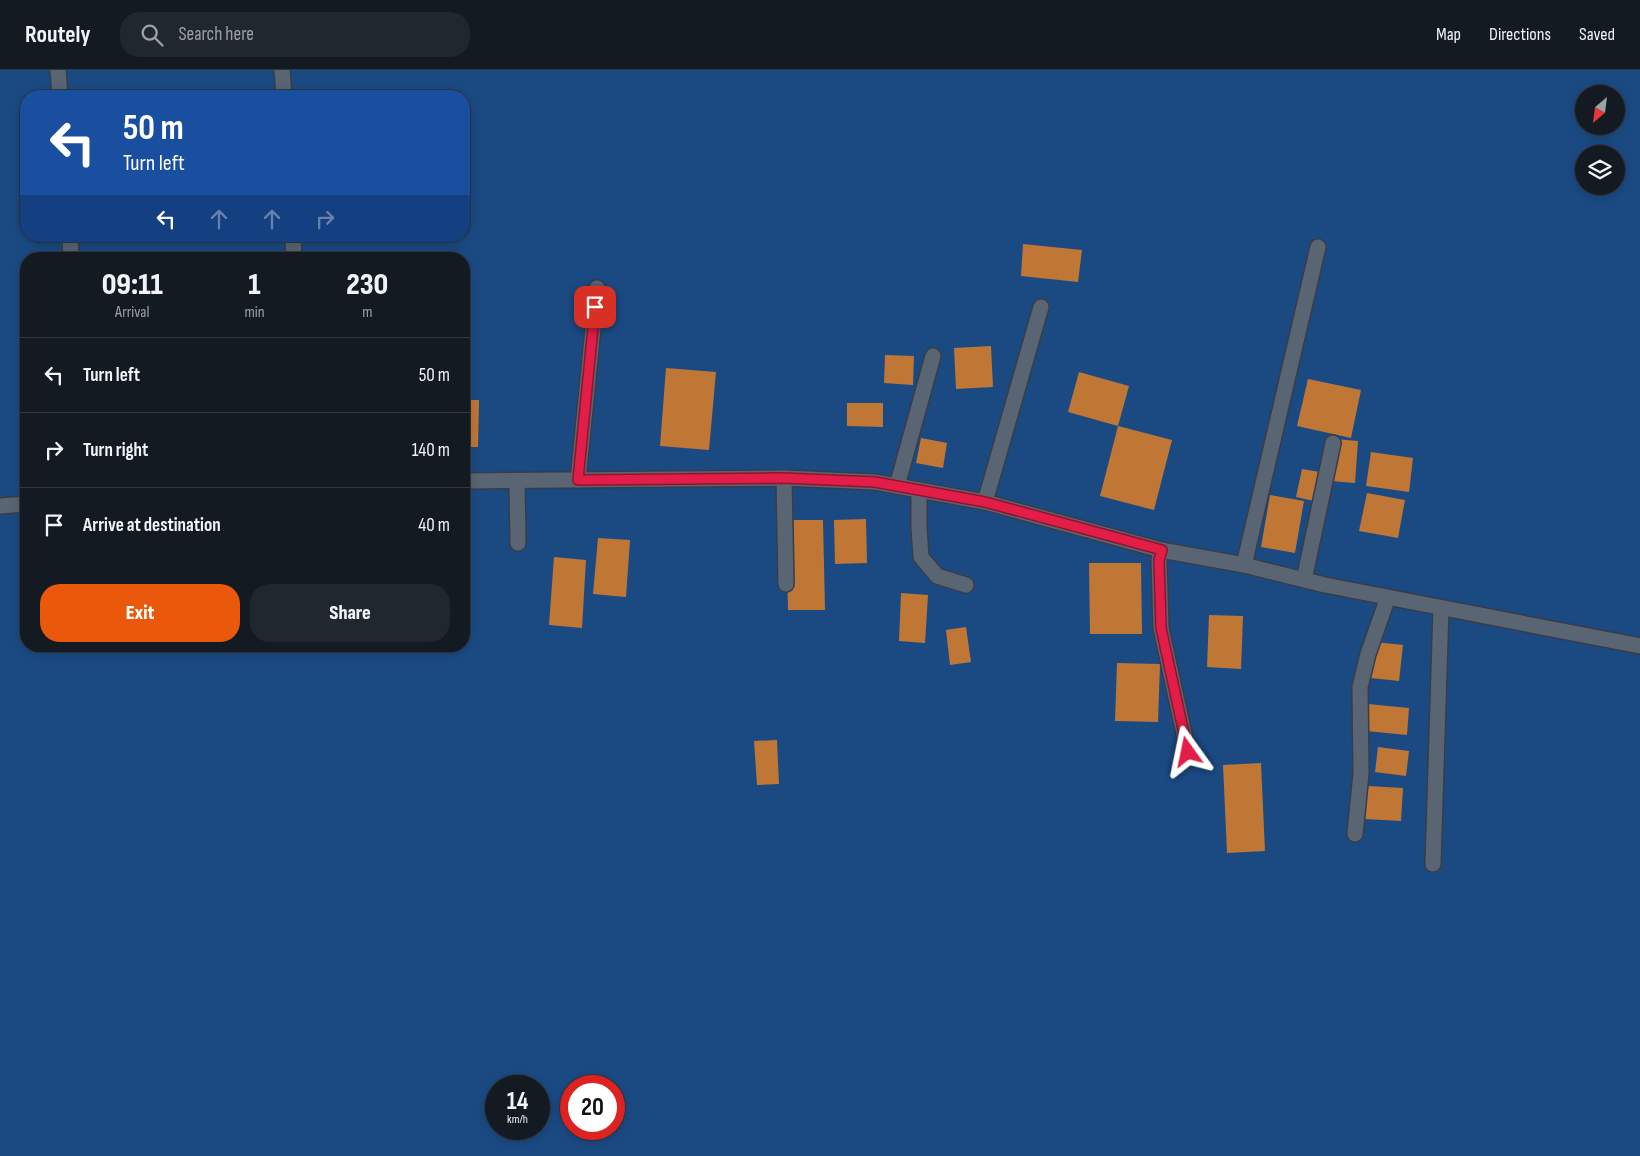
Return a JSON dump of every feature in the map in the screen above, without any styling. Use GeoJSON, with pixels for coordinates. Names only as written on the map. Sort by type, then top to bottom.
{"type":"FeatureCollection","features":[{"type":"Feature","properties":{"kind":"street"},"geometry":{"type":"LineString","coordinates":[[58,70],[60,90]]}},
{"type":"Feature","properties":{"kind":"street"},"geometry":{"type":"LineString","coordinates":[[282,70],[284,90]]}},
{"type":"Feature","properties":{"kind":"street"},"geometry":{"type":"LineString","coordinates":[[1244,565],[1318,247]]}},
{"type":"Feature","properties":{"kind":"street"},"geometry":{"type":"LineString","coordinates":[[578,480],[597,288]]}},
{"type":"Feature","properties":{"kind":"street"},"geometry":{"type":"LineString","coordinates":[[985,502],[1042,307]]}},
{"type":"Feature","properties":{"kind":"street"},"geometry":{"type":"LineString","coordinates":[[897,486],[933,356]]}},
{"type":"Feature","properties":{"kind":"street"},"geometry":{"type":"LineString","coordinates":[[1304,580],[1333,443]]}},
{"type":"Feature","properties":{"kind":"street"},"geometry":{"type":"LineString","coordinates":[[784,478],[786,584]]}},
{"type":"Feature","properties":{"kind":"street"},"geometry":{"type":"LineString","coordinates":[[470,481],[784,478],[875,482],[985,502],[1162,550],[1244,565],[1304,580],[1441,608],[1640,646]]}},
{"type":"Feature","properties":{"kind":"street"},"geometry":{"type":"LineString","coordinates":[[517,481],[518,543]]}},
{"type":"Feature","properties":{"kind":"street"},"geometry":{"type":"LineString","coordinates":[[919,490],[921,558],[937,576],[966,585]]}},
{"type":"Feature","properties":{"kind":"street"},"geometry":{"type":"LineString","coordinates":[[0,506],[20,504]]}},
{"type":"Feature","properties":{"kind":"street"},"geometry":{"type":"LineString","coordinates":[[1162,550],[1159,560],[1161,628],[1188,752]]}},
{"type":"Feature","properties":{"kind":"street"},"geometry":{"type":"LineString","coordinates":[[1355,834],[1361,773],[1360,687],[1368,654],[1388,597]]}},
{"type":"Feature","properties":{"kind":"street"},"geometry":{"type":"LineString","coordinates":[[1433,864],[1441,608]]}},
{"type":"Feature","properties":{"kind":"shaded area"},"geometry":{"type":"Polygon","coordinates":[[[0,70],[1640,70],[1640,1156],[0,1156],[0,70]]]}},
{"type":"Feature","properties":{"kind":"building"},"geometry":{"type":"Polygon","coordinates":[[[1023,244],[1082,250],[1078,282],[1021,276],[1023,244]]]}},
{"type":"Feature","properties":{"kind":"building"},"geometry":{"type":"Polygon","coordinates":[[[991,346],[993,387],[956,389],[954,348],[991,346]]]}},
{"type":"Feature","properties":{"kind":"building"},"geometry":{"type":"Polygon","coordinates":[[[885,355],[914,356],[913,385],[884,383],[885,355]]]}},
{"type":"Feature","properties":{"kind":"building"},"geometry":{"type":"Polygon","coordinates":[[[666,368],[716,372],[709,450],[660,446],[666,368]]]}},
{"type":"Feature","properties":{"kind":"building"},"geometry":{"type":"Polygon","coordinates":[[[1079,372],[1129,386],[1118,426],[1068,412],[1079,372]]]}},
{"type":"Feature","properties":{"kind":"building"},"geometry":{"type":"Polygon","coordinates":[[[1308,379],[1361,390],[1351,438],[1297,426],[1308,379]]]}},
{"type":"Feature","properties":{"kind":"building"},"geometry":{"type":"Polygon","coordinates":[[[470,400],[479,400],[478,447],[470,447],[470,400]]]}},
{"type":"Feature","properties":{"kind":"building"},"geometry":{"type":"Polygon","coordinates":[[[847,403],[883,403],[883,427],[847,426],[847,403]]]}},
{"type":"Feature","properties":{"kind":"building"},"geometry":{"type":"Polygon","coordinates":[[[1118,426],[1172,440],[1154,510],[1100,496],[1118,426]]]}},
{"type":"Feature","properties":{"kind":"building"},"geometry":{"type":"Polygon","coordinates":[[[921,438],[947,443],[943,468],[916,463],[921,438]]]}},
{"type":"Feature","properties":{"kind":"building"},"geometry":{"type":"Polygon","coordinates":[[[1335,439],[1358,441],[1355,483],[1331,481],[1335,439]]]}},
{"type":"Feature","properties":{"kind":"building"},"geometry":{"type":"Polygon","coordinates":[[[1371,452],[1413,458],[1409,492],[1366,486],[1371,452]]]}},
{"type":"Feature","properties":{"kind":"building"},"geometry":{"type":"Polygon","coordinates":[[[1302,469],[1320,472],[1314,501],[1296,497],[1302,469]]]}},
{"type":"Feature","properties":{"kind":"building"},"geometry":{"type":"Polygon","coordinates":[[[1367,493],[1405,500],[1398,538],[1359,531],[1367,493]]]}},
{"type":"Feature","properties":{"kind":"building"},"geometry":{"type":"Polygon","coordinates":[[[1270,495],[1304,501],[1295,553],[1261,547],[1270,495]]]}},
{"type":"Feature","properties":{"kind":"building"},"geometry":{"type":"Polygon","coordinates":[[[866,519],[867,563],[835,564],[834,520],[866,519]]]}},
{"type":"Feature","properties":{"kind":"building"},"geometry":{"type":"Polygon","coordinates":[[[786,520],[823,520],[825,610],[788,610],[786,520]]]}},
{"type":"Feature","properties":{"kind":"building"},"geometry":{"type":"Polygon","coordinates":[[[598,538],[630,540],[626,597],[593,594],[598,538]]]}},
{"type":"Feature","properties":{"kind":"building"},"geometry":{"type":"Polygon","coordinates":[[[554,557],[586,560],[582,628],[549,625],[554,557]]]}},
{"type":"Feature","properties":{"kind":"building"},"geometry":{"type":"Polygon","coordinates":[[[1089,563],[1141,563],[1142,634],[1090,634],[1089,563]]]}},
{"type":"Feature","properties":{"kind":"building"},"geometry":{"type":"Polygon","coordinates":[[[901,593],[928,595],[925,643],[899,641],[901,593]]]}},
{"type":"Feature","properties":{"kind":"building"},"geometry":{"type":"Polygon","coordinates":[[[1209,615],[1243,616],[1241,669],[1207,667],[1209,615]]]}},
{"type":"Feature","properties":{"kind":"building"},"geometry":{"type":"Polygon","coordinates":[[[966,627],[971,662],[950,665],[946,630],[966,627]]]}},
{"type":"Feature","properties":{"kind":"building"},"geometry":{"type":"Polygon","coordinates":[[[1375,642],[1403,645],[1399,681],[1371,678],[1375,642]]]}},
{"type":"Feature","properties":{"kind":"building"},"geometry":{"type":"Polygon","coordinates":[[[1117,663],[1160,664],[1158,722],[1115,721],[1117,663]]]}},
{"type":"Feature","properties":{"kind":"building"},"geometry":{"type":"Polygon","coordinates":[[[1368,704],[1409,708],[1407,735],[1366,731],[1368,704]]]}},
{"type":"Feature","properties":{"kind":"building"},"geometry":{"type":"Polygon","coordinates":[[[777,740],[779,784],[757,785],[754,741],[777,740]]]}},
{"type":"Feature","properties":{"kind":"building"},"geometry":{"type":"Polygon","coordinates":[[[1378,747],[1409,751],[1406,776],[1375,772],[1378,747]]]}},
{"type":"Feature","properties":{"kind":"building"},"geometry":{"type":"Polygon","coordinates":[[[1261,763],[1265,851],[1227,853],[1223,765],[1261,763]]]}},
{"type":"Feature","properties":{"kind":"building"},"geometry":{"type":"Polygon","coordinates":[[[1368,786],[1403,788],[1401,821],[1365,819],[1368,786]]]}},
{"type":"Feature","properties":{"kind":"route"},"geometry":{"type":"LineString","coordinates":[[595,307],[578,480],[784,478],[875,482],[985,502],[1162,550],[1159,560],[1161,628],[1188,752]]}}]}
